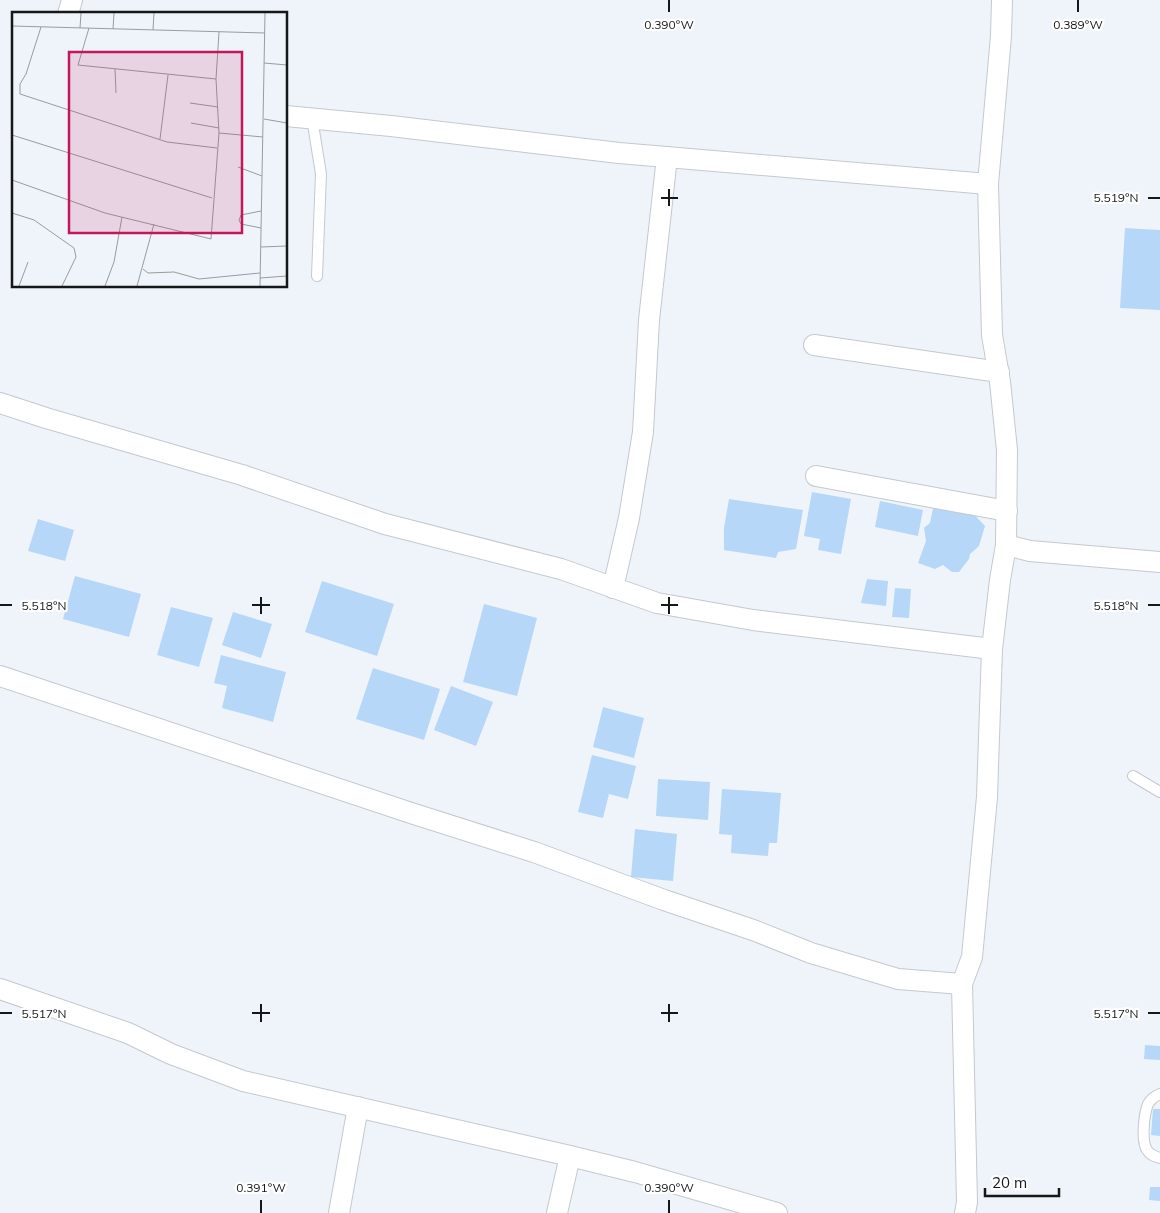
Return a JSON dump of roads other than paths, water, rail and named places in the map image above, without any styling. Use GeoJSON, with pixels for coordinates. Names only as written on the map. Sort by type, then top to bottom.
{"type":"FeatureCollection","features":[{"type":"Feature","properties":{"kind":"street"},"geometry":{"type":"LineString","coordinates":[[965,1213],[967,1202],[962,984],[972,956],[982,858],[987,797],[992,649],[1006,545],[1007,450],[999,372],[992,335],[988,184],[1002,36],[1002,0]]}},
{"type":"Feature","properties":{"kind":"street"},"geometry":{"type":"LineString","coordinates":[[288,116],[392,126],[619,153],[988,184]]}},
{"type":"Feature","properties":{"kind":"street"},"geometry":{"type":"LineString","coordinates":[[612,588],[629,518],[643,432],[649,320],[667,157]]}},
{"type":"Feature","properties":{"kind":"street"},"geometry":{"type":"LineString","coordinates":[[814,345],[999,372]]}},
{"type":"Feature","properties":{"kind":"street"},"geometry":{"type":"LineString","coordinates":[[0,403],[242,475],[384,524],[562,569],[658,603],[711,614],[992,649]]}},
{"type":"Feature","properties":{"kind":"street"},"geometry":{"type":"LineString","coordinates":[[816,476],[1007,511]]}},
{"type":"Feature","properties":{"kind":"street"},"geometry":{"type":"LineString","coordinates":[[1006,545],[1030,551],[1160,562]]}},
{"type":"Feature","properties":{"kind":"street"},"geometry":{"type":"LineString","coordinates":[[0,676],[534,852],[664,900],[754,930],[812,953],[898,978],[962,984]]}},
{"type":"Feature","properties":{"kind":"street"},"geometry":{"type":"LineString","coordinates":[[0,989],[128,1033],[171,1054],[243,1081],[570,1156],[645,1175],[777,1213]]}},
{"type":"Feature","properties":{"kind":"street"},"geometry":{"type":"LineString","coordinates":[[338,1213],[358,1106]]}},
{"type":"Feature","properties":{"kind":"street"},"geometry":{"type":"LineString","coordinates":[[557,1213],[570,1156]]}},
{"type":"Feature","properties":{"kind":"lane"},"geometry":{"type":"LineString","coordinates":[[312,118],[321,174],[317,276]]}},
{"type":"Feature","properties":{"kind":"lane"},"geometry":{"type":"LineString","coordinates":[[1133,776],[1160,792]]}},
{"type":"Feature","properties":{"kind":"lane"},"geometry":{"type":"LineString","coordinates":[[1160,1094],[1155,1096],[1148,1104],[1143,1131],[1146,1148],[1151,1155],[1160,1158]]}}]}
